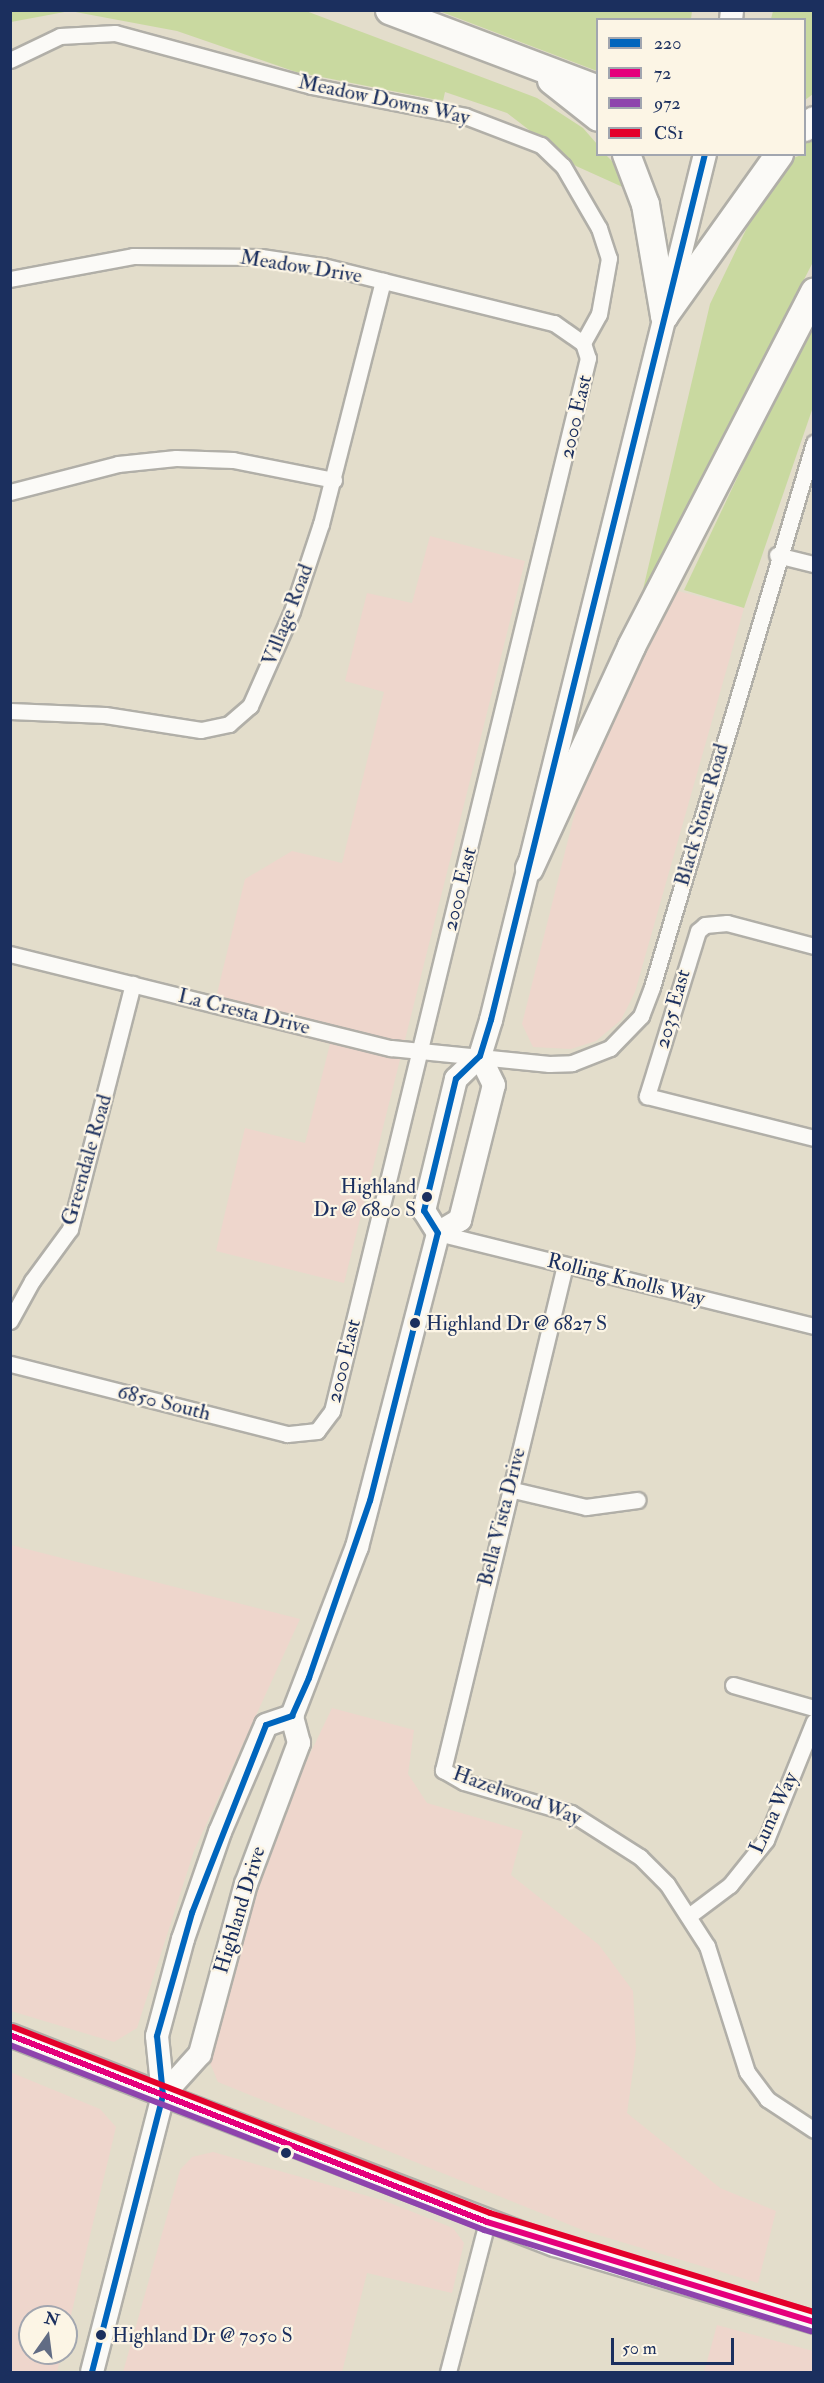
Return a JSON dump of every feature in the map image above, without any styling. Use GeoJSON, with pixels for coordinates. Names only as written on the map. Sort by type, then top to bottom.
{"type":"FeatureCollection","features":[{"type":"Feature","properties":{"kind":"highway"},"geometry":{"type":"LineString","coordinates":[[389,10],[596,89]]}},
{"type":"Feature","properties":{"kind":"highway"},"geometry":{"type":"LineString","coordinates":[[531,65],[596,116]]}},
{"type":"Feature","properties":{"kind":"highway"},"geometry":{"type":"LineString","coordinates":[[627,156],[645,204],[664,315]]}},
{"type":"Feature","properties":{"kind":"highway"},"geometry":{"type":"LineString","coordinates":[[664,315],[778,156]]}},
{"type":"Feature","properties":{"kind":"highway"},"geometry":{"type":"LineString","coordinates":[[529,868],[632,646],[813,292]]}},
{"type":"Feature","properties":{"kind":"main road"},"geometry":{"type":"LineString","coordinates":[[438,1233],[424,1211],[456,1079],[480,1056],[529,868],[704,156]]}},
{"type":"Feature","properties":{"kind":"main road"},"geometry":{"type":"LineString","coordinates":[[292,1716],[357,1547],[438,1233],[460,1220],[494,1085],[480,1056]]}},
{"type":"Feature","properties":{"kind":"main road","name":"Highland Drive"},"geometry":{"type":"LineString","coordinates":[[92,2373],[163,2095],[157,2036],[203,1877],[266,1725],[292,1716],[299,1743],[246,1884],[200,2054],[163,2095]]}},
{"type":"Feature","properties":{"kind":"main road"},"geometry":{"type":"LineString","coordinates":[[10,2035],[487,2222],[813,2322]]}},
{"type":"Feature","properties":{"kind":"street","name":"Meadow Downs Way"},"geometry":{"type":"LineString","coordinates":[[10,60],[60,36],[115,33],[311,86],[465,116],[541,145],[563,166],[599,228],[609,258],[599,314],[583,343]]}},
{"type":"Feature","properties":{"kind":"street","name":"Meadow Drive"},"geometry":{"type":"LineString","coordinates":[[10,279],[133,256],[200,254],[261,257],[383,281],[554,323],[583,343]]}},
{"type":"Feature","properties":{"kind":"street","name":"Village Road"},"geometry":{"type":"LineString","coordinates":[[10,711],[105,715],[201,730],[229,724],[257,694],[291,611],[334,480],[383,281]]}},
{"type":"Feature","properties":{"kind":"street","name":"2000 East"},"geometry":{"type":"LineString","coordinates":[[317,1431],[332,1411],[587,377],[583,343]]}},
{"type":"Feature","properties":{"kind":"street","name":"Black Stone Road"},"geometry":{"type":"LineString","coordinates":[[480,1056],[572,1063],[610,1048],[641,1016],[777,555],[813,443]]}},
{"type":"Feature","properties":{"kind":"street"},"geometry":{"type":"LineString","coordinates":[[10,492],[118,464],[176,458],[233,460],[334,480]]}},
{"type":"Feature","properties":{"kind":"street"},"geometry":{"type":"LineString","coordinates":[[777,555],[813,564]]}},
{"type":"Feature","properties":{"kind":"street","name":"2035 East"},"geometry":{"type":"LineString","coordinates":[[813,946],[727,923],[705,925],[692,943],[647,1096],[813,1138]]}},
{"type":"Feature","properties":{"kind":"street","name":"La Cresta Drive"},"geometry":{"type":"LineString","coordinates":[[10,954],[391,1048],[480,1056]]}},
{"type":"Feature","properties":{"kind":"street","name":"Greendale Road"},"geometry":{"type":"LineString","coordinates":[[10,1321],[32,1281],[70,1229],[133,984]]}},
{"type":"Feature","properties":{"kind":"street","name":"Rolling Knolls Way"},"geometry":{"type":"LineString","coordinates":[[438,1233],[813,1326]]}},
{"type":"Feature","properties":{"kind":"street","name":"Bella Vista Drive"},"geometry":{"type":"LineString","coordinates":[[443,1770],[564,1265]]}},
{"type":"Feature","properties":{"kind":"street","name":"6850 South"},"geometry":{"type":"LineString","coordinates":[[10,1364],[287,1434],[317,1431]]}},
{"type":"Feature","properties":{"kind":"street"},"geometry":{"type":"LineString","coordinates":[[509,1489],[586,1507],[638,1500]]}},
{"type":"Feature","properties":{"kind":"street"},"geometry":{"type":"LineString","coordinates":[[733,1685],[813,1708]]}},
{"type":"Feature","properties":{"kind":"street","name":"Luna Way"},"geometry":{"type":"LineString","coordinates":[[690,1915],[730,1885],[766,1840],[813,1721]]}},
{"type":"Feature","properties":{"kind":"street","name":"Hazelwood Way"},"geometry":{"type":"LineString","coordinates":[[443,1770],[464,1782],[571,1813],[610,1833],[667,1884],[690,1915],[722,1978],[747,2072],[767,2099],[813,2130]]}},
{"type":"Feature","properties":{"kind":"street"},"geometry":{"type":"LineString","coordinates":[[448,2373],[487,2222]]}},
{"type":"Feature","properties":{"kind":"shaded area"},"geometry":{"type":"Polygon","coordinates":[[[430,536],[525,561],[344,1283],[216,1251],[245,1128],[305,1143],[330,1044],[212,1014],[245,879],[292,851],[342,863],[384,692],[345,681],[367,593],[412,603],[430,536]]]}},
{"type":"Feature","properties":{"kind":"shaded area"},"geometry":{"type":"Polygon","coordinates":[[[674,590],[744,608],[635,992],[621,1020],[596,1041],[571,1049],[533,1047],[522,1024],[576,808],[627,678],[674,590]]]}},
{"type":"Feature","properties":{"kind":"shaded area"},"geometry":{"type":"Polygon","coordinates":[[[11,1545],[300,1619],[194,1851],[137,2028],[114,2042],[11,2011],[11,1545]]]}},
{"type":"Feature","properties":{"kind":"shaded area"},"geometry":{"type":"Polygon","coordinates":[[[332,1708],[414,1730],[408,1774],[427,1803],[523,1831],[511,1875],[599,1945],[633,1991],[636,2049],[627,2113],[720,2188],[776,2211],[758,2283],[585,2231],[218,2082],[208,2058],[263,1870],[287,1802],[332,1708]]]}},
{"type":"Feature","properties":{"kind":"shaded area"},"geometry":{"type":"Polygon","coordinates":[[[10,2072],[100,2109],[116,2127],[73,2305],[18,2305],[18,2365],[59,2365],[57,2372],[11,2372],[10,2072]]]}},
{"type":"Feature","properties":{"kind":"shaded area"},"geometry":{"type":"Polygon","coordinates":[[[213,2152],[385,2201],[453,2228],[464,2243],[452,2293],[367,2273],[342,2372],[123,2372],[180,2170],[192,2157],[213,2152]]]}},
{"type":"Feature","properties":{"kind":"shaded area"},"geometry":{"type":"Polygon","coordinates":[[[717,2325],[813,2351],[813,2372],[704,2372],[717,2325]]]}},
{"type":"Feature","properties":{"kind":"green space"},"geometry":{"type":"Polygon","coordinates":[[[11,10],[306,11],[537,98],[583,128],[596,143],[596,156],[607,156],[617,166],[627,189],[576,166],[507,113],[445,92],[443,101],[296,72],[177,31],[70,11],[11,22],[11,10]]]}},
{"type":"Feature","properties":{"kind":"green space"},"geometry":{"type":"Polygon","coordinates":[[[439,11],[692,11],[691,18],[596,18],[596,71],[439,11]]]}},
{"type":"Feature","properties":{"kind":"green space"},"geometry":{"type":"Polygon","coordinates":[[[773,11],[813,11],[813,94],[806,99],[806,18],[771,18],[773,11]]]}},
{"type":"Feature","properties":{"kind":"green space"},"geometry":{"type":"Polygon","coordinates":[[[813,134],[813,262],[641,598],[710,304],[758,205],[788,160],[806,156],[806,142],[813,134]]]}},
{"type":"Feature","properties":{"kind":"green space"},"geometry":{"type":"Polygon","coordinates":[[[813,318],[813,407],[744,608],[684,590],[813,318]]]}},
{"type":"Feature","properties":{"kind":"transit line","name":"220"},"geometry":{"type":"LineString","coordinates":[[92,2372],[163,2095],[157,2036],[192,1913],[266,1725],[292,1716],[309,1678],[370,1501],[438,1233],[424,1211],[456,1079],[480,1056],[491,1020],[705,156]]}},
{"type":"Feature","properties":{"kind":"transit line","name":"CS1"},"geometry":{"type":"LineString","coordinates":[[13,2027],[490,2213],[814,2312]]}},
{"type":"Feature","properties":{"kind":"transit line","name":"72"},"geometry":{"type":"LineString","coordinates":[[10,2035],[487,2222],[814,2322]]}},
{"type":"Feature","properties":{"kind":"transit line","name":"972"},"geometry":{"type":"LineString","coordinates":[[10,2045],[484,2230],[811,2331]]}},
{"type":"Feature","properties":{"kind":"place","name":"Highland Dr @ 6800 S"},"geometry":{"type":"Point","coordinates":[427,1197]}},
{"type":"Feature","properties":{"kind":"place","name":"Highland Dr @ 6827 S"},"geometry":{"type":"Point","coordinates":[415,1323]}},
{"type":"Feature","properties":{"kind":"place","name":"Highland Dr @ 7050 S"},"geometry":{"type":"Point","coordinates":[101,2335]}}]}
